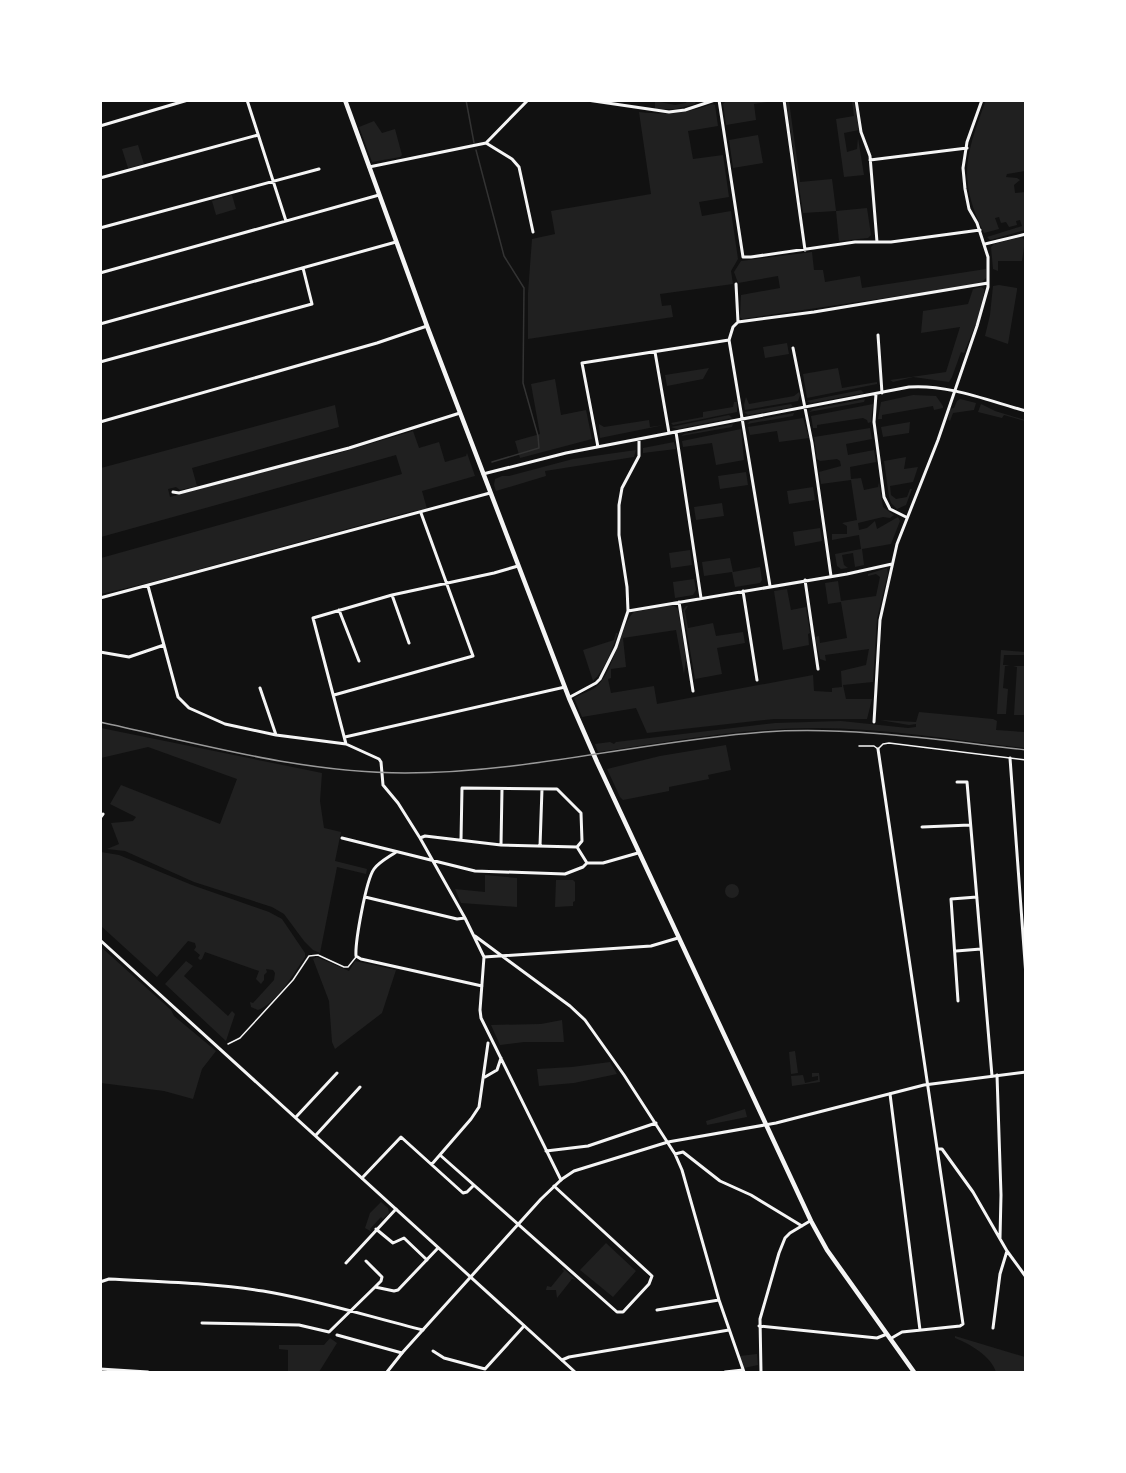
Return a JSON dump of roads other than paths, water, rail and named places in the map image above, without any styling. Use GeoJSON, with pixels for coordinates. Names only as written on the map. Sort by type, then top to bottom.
{"type":"FeatureCollection","features":[{"type":"Feature","properties":{"kind":"main road"},"geometry":{"type":"LineString","coordinates":[[345,100],[490,493],[588,743],[811,1221],[827,1250],[914,1372]]}},
{"type":"Feature","properties":{"kind":"street"},"geometry":{"type":"LineString","coordinates":[[100,126],[188,100]]}},
{"type":"Feature","properties":{"kind":"street"},"geometry":{"type":"LineString","coordinates":[[247,100],[286,222]]}},
{"type":"Feature","properties":{"kind":"street"},"geometry":{"type":"LineString","coordinates":[[369,167],[486,143],[528,100]]}},
{"type":"Feature","properties":{"kind":"street"},"geometry":{"type":"LineString","coordinates":[[587,100],[669,111],[685,110],[717,100],[743,256],[805,251],[855,242],[891,242],[980,230]]}},
{"type":"Feature","properties":{"kind":"street"},"geometry":{"type":"LineString","coordinates":[[622,106],[623,100]]}},
{"type":"Feature","properties":{"kind":"street"},"geometry":{"type":"LineString","coordinates":[[698,100],[700,105]]}},
{"type":"Feature","properties":{"kind":"street"},"geometry":{"type":"LineString","coordinates":[[784,100],[805,251]]}},
{"type":"Feature","properties":{"kind":"street"},"geometry":{"type":"LineString","coordinates":[[856,100],[861,132],[870,160],[877,242]]}},
{"type":"Feature","properties":{"kind":"street"},"geometry":{"type":"LineString","coordinates":[[874,722],[880,620],[892,564],[906,517],[938,440],[977,326],[989,283],[989,260],[980,230],[969,209],[964,189],[963,168],[966,148],[982,100]]}},
{"type":"Feature","properties":{"kind":"street"},"geometry":{"type":"LineString","coordinates":[[100,178],[258,135]]}},
{"type":"Feature","properties":{"kind":"street"},"geometry":{"type":"LineString","coordinates":[[486,143],[512,159],[519,167],[533,232]]}},
{"type":"Feature","properties":{"kind":"street"},"geometry":{"type":"LineString","coordinates":[[870,160],[966,148]]}},
{"type":"Feature","properties":{"kind":"street"},"geometry":{"type":"LineString","coordinates":[[100,228],[319,169]]}},
{"type":"Feature","properties":{"kind":"street"},"geometry":{"type":"LineString","coordinates":[[100,273],[379,195]]}},
{"type":"Feature","properties":{"kind":"street"},"geometry":{"type":"LineString","coordinates":[[985,244],[1026,234]]}},
{"type":"Feature","properties":{"kind":"street"},"geometry":{"type":"LineString","coordinates":[[100,324],[396,242]]}},
{"type":"Feature","properties":{"kind":"street"},"geometry":{"type":"LineString","coordinates":[[100,362],[312,304],[303,268]]}},
{"type":"Feature","properties":{"kind":"street"},"geometry":{"type":"LineString","coordinates":[[770,586],[729,340],[733,327],[738,322],[989,283]]}},
{"type":"Feature","properties":{"kind":"street"},"geometry":{"type":"LineString","coordinates":[[736,284],[738,322]]}},
{"type":"Feature","properties":{"kind":"street"},"geometry":{"type":"LineString","coordinates":[[100,422],[355,350],[427,326]]}},
{"type":"Feature","properties":{"kind":"street"},"geometry":{"type":"LineString","coordinates":[[878,335],[882,393]]}},
{"type":"Feature","properties":{"kind":"street"},"geometry":{"type":"LineString","coordinates":[[598,447],[582,363],[729,340]]}},
{"type":"Feature","properties":{"kind":"street"},"geometry":{"type":"LineString","coordinates":[[793,348],[805,408],[831,576]]}},
{"type":"Feature","properties":{"kind":"street"},"geometry":{"type":"LineString","coordinates":[[655,352],[669,434]]}},
{"type":"Feature","properties":{"kind":"street"},"geometry":{"type":"LineString","coordinates":[[483,474],[598,447],[918,387],[937,388],[1026,411]]}},
{"type":"Feature","properties":{"kind":"street"},"geometry":{"type":"LineString","coordinates":[[876,394],[874,422],[884,497],[890,509],[906,517]]}},
{"type":"Feature","properties":{"kind":"street"},"geometry":{"type":"LineString","coordinates":[[173,492],[179,493],[329,453],[460,413]]}},
{"type":"Feature","properties":{"kind":"street"},"geometry":{"type":"LineString","coordinates":[[676,432],[702,598]]}},
{"type":"Feature","properties":{"kind":"street"},"geometry":{"type":"LineString","coordinates":[[569,698],[596,683],[600,678],[616,647],[628,611],[627,587],[619,535],[619,505],[622,488],[639,456],[639,439]]}},
{"type":"Feature","properties":{"kind":"street"},"geometry":{"type":"LineString","coordinates":[[100,598],[490,493]]}},
{"type":"Feature","properties":{"kind":"street"},"geometry":{"type":"LineString","coordinates":[[334,695],[473,656],[421,513]]}},
{"type":"Feature","properties":{"kind":"street"},"geometry":{"type":"LineString","coordinates":[[628,611],[892,564]]}},
{"type":"Feature","properties":{"kind":"street"},"geometry":{"type":"LineString","coordinates":[[346,744],[313,618],[392,595],[518,566]]}},
{"type":"Feature","properties":{"kind":"street"},"geometry":{"type":"LineString","coordinates":[[805,580],[818,669]]}},
{"type":"Feature","properties":{"kind":"street"},"geometry":{"type":"LineString","coordinates":[[148,586],[181,703],[207,718],[225,724],[276,735],[346,744],[379,759],[383,785],[398,803],[420,838],[474,934],[484,957],[480,1010],[482,1018],[561,1180]]}},
{"type":"Feature","properties":{"kind":"street"},"geometry":{"type":"LineString","coordinates":[[743,591],[757,680]]}},
{"type":"Feature","properties":{"kind":"street"},"geometry":{"type":"LineString","coordinates":[[392,595],[410,642]]}},
{"type":"Feature","properties":{"kind":"street"},"geometry":{"type":"LineString","coordinates":[[679,602],[693,691]]}},
{"type":"Feature","properties":{"kind":"street"},"geometry":{"type":"LineString","coordinates":[[339,610],[359,661]]}},
{"type":"Feature","properties":{"kind":"street"},"geometry":{"type":"LineString","coordinates":[[100,652],[129,657],[164,645]]}},
{"type":"Feature","properties":{"kind":"street"},"geometry":{"type":"LineString","coordinates":[[345,737],[565,687]]}},
{"type":"Feature","properties":{"kind":"street"},"geometry":{"type":"LineString","coordinates":[[260,688],[276,735]]}},
{"type":"Feature","properties":{"kind":"street"},"geometry":{"type":"LineString","coordinates":[[759,1326],[878,1338],[963,1324],[878,749]]}},
{"type":"Feature","properties":{"kind":"street"},"geometry":{"type":"LineString","coordinates":[[1010,758],[1026,976]]}},
{"type":"Feature","properties":{"kind":"street"},"geometry":{"type":"LineString","coordinates":[[957,782],[967,782],[994,1076],[1001,1184],[1000,1238]]}},
{"type":"Feature","properties":{"kind":"street"},"geometry":{"type":"LineString","coordinates":[[461,840],[462,788],[557,789],[581,813],[582,841],[577,847]]}},
{"type":"Feature","properties":{"kind":"street"},"geometry":{"type":"LineString","coordinates":[[501,845],[502,789]]}},
{"type":"Feature","properties":{"kind":"street"},"geometry":{"type":"LineString","coordinates":[[540,846],[542,789]]}},
{"type":"Feature","properties":{"kind":"street"},"geometry":{"type":"LineString","coordinates":[[922,827],[970,825]]}},
{"type":"Feature","properties":{"kind":"street"},"geometry":{"type":"LineString","coordinates":[[420,838],[425,836],[501,845],[577,847]]}},
{"type":"Feature","properties":{"kind":"street"},"geometry":{"type":"LineString","coordinates":[[342,838],[475,871],[566,874],[587,863],[603,863],[639,853]]}},
{"type":"Feature","properties":{"kind":"street"},"geometry":{"type":"LineString","coordinates":[[577,847],[587,863]]}},
{"type":"Feature","properties":{"kind":"street"},"geometry":{"type":"LineString","coordinates":[[396,852],[378,865],[369,879],[356,943],[356,956],[482,986]]}},
{"type":"Feature","properties":{"kind":"street"},"geometry":{"type":"LineString","coordinates":[[365,897],[452,918],[465,918]]}},
{"type":"Feature","properties":{"kind":"street"},"geometry":{"type":"LineString","coordinates":[[958,1001],[951,899],[977,897]]}},
{"type":"Feature","properties":{"kind":"street"},"geometry":{"type":"LineString","coordinates":[[474,934],[570,1005],[585,1020],[675,1154],[743,1371],[725,1372]]}},
{"type":"Feature","properties":{"kind":"street"},"geometry":{"type":"LineString","coordinates":[[484,957],[651,946],[678,938]]}},
{"type":"Feature","properties":{"kind":"street"},"geometry":{"type":"LineString","coordinates":[[100,940],[575,1372]]}},
{"type":"Feature","properties":{"kind":"street"},"geometry":{"type":"LineString","coordinates":[[955,951],[981,949]]}},
{"type":"Feature","properties":{"kind":"street"},"geometry":{"type":"LineString","coordinates":[[432,1164],[479,1107],[488,1043]]}},
{"type":"Feature","properties":{"kind":"street"},"geometry":{"type":"LineString","coordinates":[[484,1078],[497,1070],[501,1058]]}},
{"type":"Feature","properties":{"kind":"street"},"geometry":{"type":"LineString","coordinates":[[387,1372],[554,1186],[574,1171],[668,1142],[766,1124],[928,1084],[1026,1072]]}},
{"type":"Feature","properties":{"kind":"street"},"geometry":{"type":"LineString","coordinates":[[296,1117],[337,1073]]}},
{"type":"Feature","properties":{"kind":"street"},"geometry":{"type":"LineString","coordinates":[[316,1135],[360,1087]]}},
{"type":"Feature","properties":{"kind":"street"},"geometry":{"type":"LineString","coordinates":[[890,1094],[920,1331]]}},
{"type":"Feature","properties":{"kind":"street"},"geometry":{"type":"LineString","coordinates":[[546,1151],[588,1146],[656,1123]]}},
{"type":"Feature","properties":{"kind":"street"},"geometry":{"type":"LineString","coordinates":[[362,1178],[400,1137],[463,1192],[467,1192],[474,1185]]}},
{"type":"Feature","properties":{"kind":"street"},"geometry":{"type":"LineString","coordinates":[[938,1149],[942,1149],[974,1192],[1007,1251],[1026,1277]]}},
{"type":"Feature","properties":{"kind":"street"},"geometry":{"type":"LineString","coordinates":[[675,1154],[683,1152],[720,1181],[751,1195],[802,1226]]}},
{"type":"Feature","properties":{"kind":"street"},"geometry":{"type":"LineString","coordinates":[[440,1155],[617,1312],[623,1312],[649,1284],[652,1276],[554,1186]]}},
{"type":"Feature","properties":{"kind":"street"},"geometry":{"type":"LineString","coordinates":[[346,1263],[396,1209]]}},
{"type":"Feature","properties":{"kind":"street"},"geometry":{"type":"LineString","coordinates":[[761,1372],[759,1326],[761,1313],[782,1246],[788,1235],[811,1221]]}},
{"type":"Feature","properties":{"kind":"street"},"geometry":{"type":"LineString","coordinates":[[376,1229],[393,1243],[404,1238],[427,1260]]}},
{"type":"Feature","properties":{"kind":"street"},"geometry":{"type":"LineString","coordinates":[[375,1287],[397,1291],[438,1248]]}},
{"type":"Feature","properties":{"kind":"street"},"geometry":{"type":"LineString","coordinates":[[993,1328],[1000,1274],[1007,1251]]}},
{"type":"Feature","properties":{"kind":"street"},"geometry":{"type":"LineString","coordinates":[[202,1323],[299,1325],[329,1332],[381,1281],[382,1277],[366,1261]]}},
{"type":"Feature","properties":{"kind":"street"},"geometry":{"type":"LineString","coordinates":[[100,1281],[109,1279],[205,1283],[287,1296],[352,1310],[423,1330]]}},
{"type":"Feature","properties":{"kind":"street"},"geometry":{"type":"LineString","coordinates":[[657,1310],[719,1300]]}},
{"type":"Feature","properties":{"kind":"street"},"geometry":{"type":"LineString","coordinates":[[433,1351],[444,1358],[485,1369],[524,1326]]}},
{"type":"Feature","properties":{"kind":"street"},"geometry":{"type":"LineString","coordinates":[[562,1360],[568,1357],[729,1330]]}},
{"type":"Feature","properties":{"kind":"street"},"geometry":{"type":"LineString","coordinates":[[337,1335],[402,1353]]}},
{"type":"Feature","properties":{"kind":"street"},"geometry":{"type":"LineString","coordinates":[[100,1369],[148,1372]]}},
{"type":"Feature","properties":{"kind":"lane"},"geometry":{"type":"LineString","coordinates":[[860,746],[874,746],[878,749],[883,744],[889,743],[1026,760]]}},
{"type":"Feature","properties":{"kind":"lane"},"geometry":{"type":"LineString","coordinates":[[228,1044],[240,1038],[293,980],[309,956],[318,955],[344,967],[348,967],[356,956]]}},
{"type":"Feature","properties":{"kind":"waterway"},"geometry":{"type":"LineString","coordinates":[[466,100],[474,143]]}},
{"type":"Feature","properties":{"kind":"waterway"},"geometry":{"type":"LineString","coordinates":[[476,150],[504,256],[524,288],[523,383],[538,436],[539,448],[492,462]]}},
{"type":"Feature","properties":{"kind":"railway"},"geometry":{"type":"LineString","coordinates":[[100,722],[252,756],[366,772],[450,772],[495,768],[674,742],[764,732],[862,732],[1026,750]]}}]}
